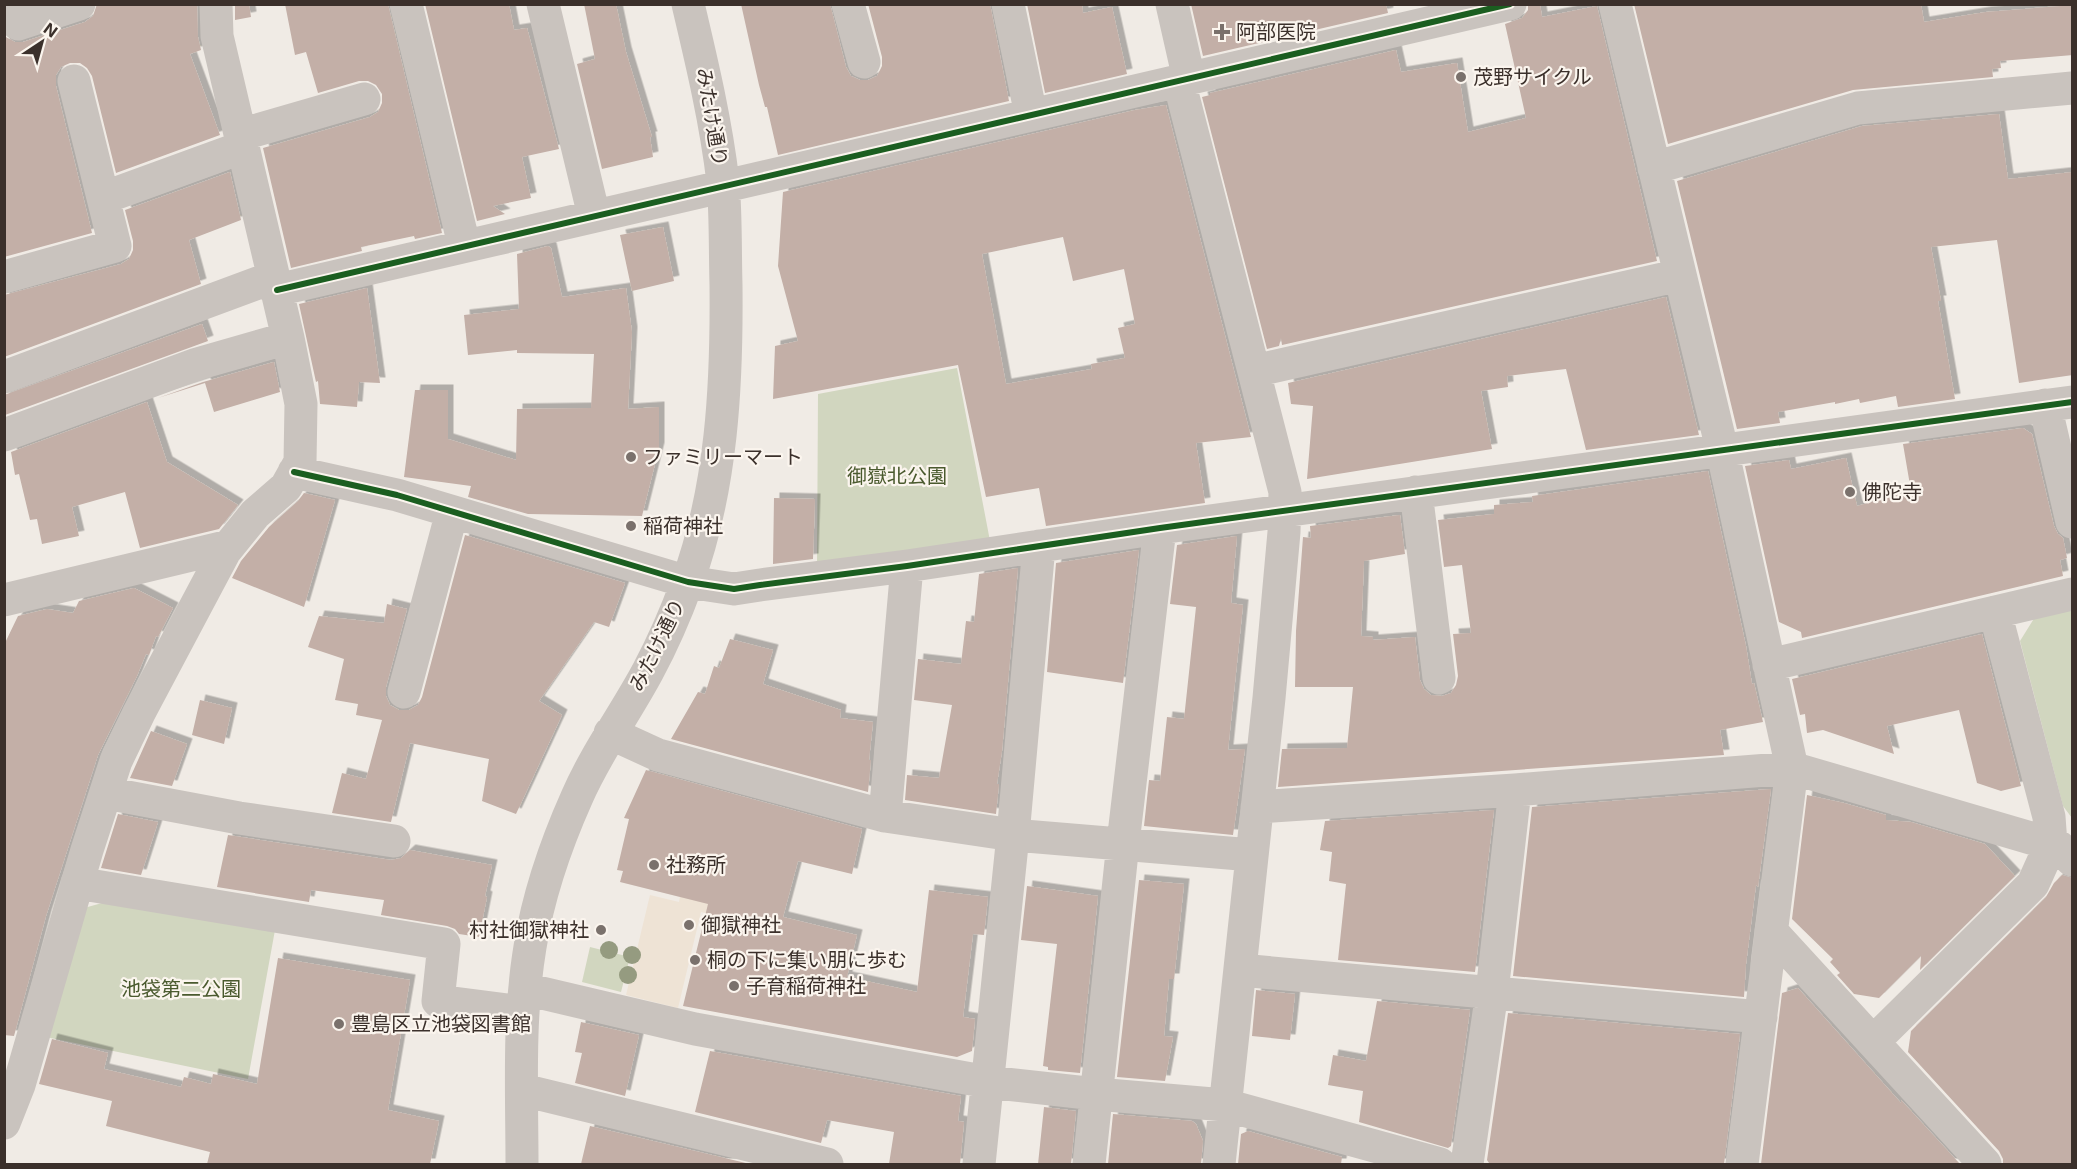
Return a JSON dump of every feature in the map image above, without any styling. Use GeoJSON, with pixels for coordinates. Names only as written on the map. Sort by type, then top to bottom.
{"type":"FeatureCollection","features":[{"type":"Feature","properties":{"kind":"street"},"geometry":{"type":"LineString","coordinates":[[7,4],[18,24],[79,4]]}},
{"type":"Feature","properties":{"kind":"street"},"geometry":{"type":"LineString","coordinates":[[4,1124],[19,1084],[77,883],[116,761],[192,612],[229,546],[255,514],[286,487],[300,462],[301,404],[288,338],[217,36],[216,4]]}},
{"type":"Feature","properties":{"kind":"street"},"geometry":{"type":"LineString","coordinates":[[406,4],[464,246]]}},
{"type":"Feature","properties":{"kind":"street"},"geometry":{"type":"LineString","coordinates":[[543,4],[594,216]]}},
{"type":"Feature","properties":{"kind":"street","name":"みたけ通り"},"geometry":{"type":"LineString","coordinates":[[522,1164],[524,1001],[530,946],[543,895],[563,831],[589,771],[647,673],[688,582],[711,498],[723,416],[726,319],[723,186],[706,78],[688,4]]}},
{"type":"Feature","properties":{"kind":"street"},"geometry":{"type":"LineString","coordinates":[[848,4],[864,62]]}},
{"type":"Feature","properties":{"kind":"street"},"geometry":{"type":"LineString","coordinates":[[1008,4],[1031,115]]}},
{"type":"Feature","properties":{"kind":"street"},"geometry":{"type":"LineString","coordinates":[[1172,4],[1184,80],[1285,492],[1257,807],[1219,1164]]}},
{"type":"Feature","properties":{"kind":"street"},"geometry":{"type":"LineString","coordinates":[[4,377],[275,284],[464,246],[1184,80],[1393,18],[1510,4]]}},
{"type":"Feature","properties":{"kind":"street"},"geometry":{"type":"LineString","coordinates":[[1615,4],[1722,449],[1792,768],[1742,1164]]}},
{"type":"Feature","properties":{"kind":"street"},"geometry":{"type":"LineString","coordinates":[[4,277],[115,246],[74,81]]}},
{"type":"Feature","properties":{"kind":"street"},"geometry":{"type":"LineString","coordinates":[[1654,168],[1858,108],[2073,88]]}},
{"type":"Feature","properties":{"kind":"street"},"geometry":{"type":"LineString","coordinates":[[103,198],[241,141],[364,99]]}},
{"type":"Feature","properties":{"kind":"street"},"geometry":{"type":"LineString","coordinates":[[1254,371],[1680,275]]}},
{"type":"Feature","properties":{"kind":"street"},"geometry":{"type":"LineString","coordinates":[[4,435],[197,364],[288,338]]}},
{"type":"Feature","properties":{"kind":"street"},"geometry":{"type":"LineString","coordinates":[[294,472],[397,495],[688,582],[734,589],[2059,403],[2073,522]]}},
{"type":"Feature","properties":{"kind":"street"},"geometry":{"type":"LineString","coordinates":[[1416,492],[1439,678]]}},
{"type":"Feature","properties":{"kind":"street"},"geometry":{"type":"LineString","coordinates":[[404,692],[453,512]]}},
{"type":"Feature","properties":{"kind":"street"},"geometry":{"type":"LineString","coordinates":[[1089,1164],[1123,843],[1160,528]]}},
{"type":"Feature","properties":{"kind":"street"},"geometry":{"type":"LineString","coordinates":[[4,600],[229,546]]}},
{"type":"Feature","properties":{"kind":"street"},"geometry":{"type":"LineString","coordinates":[[979,1164],[1013,835],[1039,546]]}},
{"type":"Feature","properties":{"kind":"street"},"geometry":{"type":"LineString","coordinates":[[885,816],[907,566]]}},
{"type":"Feature","properties":{"kind":"street"},"geometry":{"type":"LineString","coordinates":[[1769,665],[2073,594]]}},
{"type":"Feature","properties":{"kind":"street"},"geometry":{"type":"LineString","coordinates":[[1995,612],[2049,817],[2062,852]]}},
{"type":"Feature","properties":{"kind":"street"},"geometry":{"type":"LineString","coordinates":[[610,733],[658,755],[885,816],[1013,835],[1252,855]]}},
{"type":"Feature","properties":{"kind":"street"},"geometry":{"type":"LineString","coordinates":[[1257,807],[1515,790],[1792,768],[2062,852]]}},
{"type":"Feature","properties":{"kind":"street"},"geometry":{"type":"LineString","coordinates":[[1467,1164],[1492,993],[1515,790]]}},
{"type":"Feature","properties":{"kind":"street"},"geometry":{"type":"LineString","coordinates":[[106,793],[239,818],[394,841]]}},
{"type":"Feature","properties":{"kind":"street"},"geometry":{"type":"LineString","coordinates":[[1873,1042],[2033,884],[2062,852]]}},
{"type":"Feature","properties":{"kind":"street"},"geometry":{"type":"LineString","coordinates":[[77,883],[444,944],[438,1001],[524,1001],[695,1029],[988,1082],[1225,1106],[1440,1164]]}},
{"type":"Feature","properties":{"kind":"street"},"geometry":{"type":"LineString","coordinates":[[1771,931],[1985,1164]]}},
{"type":"Feature","properties":{"kind":"street"},"geometry":{"type":"LineString","coordinates":[[1240,970],[1761,1017]]}},
{"type":"Feature","properties":{"kind":"street"},"geometry":{"type":"LineString","coordinates":[[523,1090],[827,1164]]}},
{"type":"Feature","properties":{"kind":"green space","name":"御嶽北公園"},"geometry":{"type":"Polygon","coordinates":[[[957,368],[990,541],[817,569],[818,394],[957,368]]]}},
{"type":"Feature","properties":{"kind":"green space"},"geometry":{"type":"Polygon","coordinates":[[[2072,609],[2072,818],[2063,806],[2020,641],[2035,617],[2072,609]]]}},
{"type":"Feature","properties":{"kind":"green space","name":"池袋第二公園"},"geometry":{"type":"Polygon","coordinates":[[[113,900],[275,930],[248,1079],[41,1036],[84,908],[113,900]]]}},
{"type":"Feature","properties":{"kind":"green space"},"geometry":{"type":"Polygon","coordinates":[[[590,947],[630,957],[621,992],[582,982],[590,947]]]}},
{"type":"Feature","properties":{"kind":"shaded area"},"geometry":{"type":"Polygon","coordinates":[[[697,858],[792,882],[789,894],[740,882],[733,907],[727,906],[724,917],[701,912],[678,1008],[626,995],[650,895],[679,902],[681,891],[689,892],[697,858]]]}},
{"type":"Feature","properties":{"kind":"building"},"geometry":{"type":"Polygon","coordinates":[[[97,4],[197,4],[198,37],[201,50],[190,54],[220,135],[116,173],[92,76],[80,63],[70,63],[61,67],[56,75],[56,86],[92,233],[4,257],[4,36],[15,42],[23,42],[85,22],[93,16],[97,4]]]}},
{"type":"Feature","properties":{"kind":"building"},"geometry":{"type":"Polygon","coordinates":[[[235,4],[249,4],[251,17],[235,20],[235,4]]]}},
{"type":"Feature","properties":{"kind":"building"},"geometry":{"type":"Polygon","coordinates":[[[285,4],[388,4],[442,233],[415,239],[414,236],[361,247],[362,251],[291,268],[263,148],[370,117],[378,112],[382,103],[382,94],[376,85],[368,81],[359,81],[318,93],[306,52],[295,55],[285,4]]]}},
{"type":"Feature","properties":{"kind":"building"},"geometry":{"type":"Polygon","coordinates":[[[425,4],[509,4],[514,30],[527,28],[559,149],[522,157],[531,198],[493,206],[505,214],[477,221],[425,4]]]}},
{"type":"Feature","properties":{"kind":"building"},"geometry":{"type":"Polygon","coordinates":[[[584,4],[616,4],[626,52],[652,137],[650,137],[653,157],[602,169],[577,64],[595,59],[584,4]]]}},
{"type":"Feature","properties":{"kind":"building"},"geometry":{"type":"Polygon","coordinates":[[[741,4],[830,4],[846,67],[851,76],[860,80],[868,80],[877,76],[882,66],[882,57],[868,4],[990,4],[1009,101],[778,155],[741,4]]]}},
{"type":"Feature","properties":{"kind":"building"},"geometry":{"type":"Polygon","coordinates":[[[1027,4],[1082,4],[1083,13],[1112,7],[1127,74],[1045,93],[1027,4]]]}},
{"type":"Feature","properties":{"kind":"building"},"geometry":{"type":"Polygon","coordinates":[[[1191,4],[1386,4],[1388,13],[1203,56],[1191,4]]]}},
{"type":"Feature","properties":{"kind":"building"},"geometry":{"type":"Polygon","coordinates":[[[1528,4],[1540,4],[1542,17],[1597,6],[1657,261],[1282,345],[1281,338],[1279,346],[1267,349],[1202,97],[1210,93],[1396,50],[1401,72],[1457,63],[1468,132],[1526,118],[1505,24],[1522,18],[1528,10],[1528,4]]]}},
{"type":"Feature","properties":{"kind":"building"},"geometry":{"type":"Polygon","coordinates":[[[1634,4],[1921,4],[1924,22],[1986,12],[2073,5],[2073,55],[2000,61],[2001,68],[1992,69],[1993,77],[1853,90],[1668,144],[1634,4]]]}},
{"type":"Feature","properties":{"kind":"building"},"geometry":{"type":"Polygon","coordinates":[[[1166,105],[1251,437],[1196,443],[1205,503],[1046,526],[1039,488],[986,497],[958,365],[773,399],[775,346],[798,341],[778,266],[783,192],[1135,110],[1166,105]],[[1063,237],[982,254],[1006,384],[1092,369],[1091,364],[1125,358],[1118,328],[1135,324],[1124,269],[1073,281],[1063,237]]]}},
{"type":"Feature","properties":{"kind":"building"},"geometry":{"type":"Polygon","coordinates":[[[1999,114],[2008,179],[2073,172],[2073,375],[2019,383],[1997,240],[1931,247],[1955,399],[1898,407],[1896,396],[1860,403],[1859,399],[1835,404],[1835,402],[1778,412],[1780,423],[1737,429],[1677,181],[1862,126],[1999,114]]]}},
{"type":"Feature","properties":{"kind":"building"},"geometry":{"type":"Polygon","coordinates":[[[230,172],[241,220],[189,240],[201,284],[4,357],[4,295],[121,264],[129,259],[133,250],[125,210],[230,172]]]}},
{"type":"Feature","properties":{"kind":"building"},"geometry":{"type":"Polygon","coordinates":[[[663,227],[674,281],[632,291],[620,235],[663,227]]]}},
{"type":"Feature","properties":{"kind":"building"},"geometry":{"type":"Polygon","coordinates":[[[548,246],[551,248],[562,297],[626,288],[632,332],[628,409],[659,407],[659,448],[642,516],[528,514],[468,497],[471,486],[404,477],[415,390],[448,390],[448,439],[516,460],[517,409],[591,408],[594,354],[517,353],[517,350],[468,355],[464,315],[519,309],[517,254],[548,246]]]}},
{"type":"Feature","properties":{"kind":"building"},"geometry":{"type":"Polygon","coordinates":[[[367,288],[380,383],[359,382],[357,407],[320,404],[318,381],[316,382],[299,304],[367,288]]]}},
{"type":"Feature","properties":{"kind":"building"},"geometry":{"type":"Polygon","coordinates":[[[1666,297],[1699,435],[1586,450],[1566,369],[1507,376],[1508,387],[1481,391],[1492,449],[1307,479],[1313,406],[1291,404],[1288,383],[1666,297]]]}},
{"type":"Feature","properties":{"kind":"building"},"geometry":{"type":"Polygon","coordinates":[[[202,324],[208,341],[5,415],[4,395],[202,324]]]}},
{"type":"Feature","properties":{"kind":"building"},"geometry":{"type":"Polygon","coordinates":[[[274,362],[280,392],[214,412],[205,383],[158,398],[203,382],[274,362]]]}},
{"type":"Feature","properties":{"kind":"building"},"geometry":{"type":"Polygon","coordinates":[[[147,402],[167,462],[238,505],[219,529],[140,548],[125,492],[72,507],[79,536],[42,544],[37,519],[30,520],[19,474],[15,475],[11,452],[147,402]]]}},
{"type":"Feature","properties":{"kind":"building"},"geometry":{"type":"Polygon","coordinates":[[[2023,428],[2032,434],[2054,526],[2063,538],[2067,558],[2060,560],[2063,576],[1802,638],[1801,632],[1779,622],[1745,466],[1789,460],[1791,469],[1846,458],[1857,506],[1911,491],[1903,444],[2023,428]]]}},
{"type":"Feature","properties":{"kind":"building"},"geometry":{"type":"Polygon","coordinates":[[[1708,471],[1746,646],[1752,684],[1754,683],[1763,722],[1720,730],[1724,755],[1278,787],[1282,749],[1347,748],[1353,687],[1295,687],[1296,631],[1303,537],[1311,538],[1310,526],[1400,515],[1405,554],[1364,561],[1361,636],[1373,637],[1373,640],[1415,637],[1420,680],[1424,689],[1431,695],[1442,696],[1451,693],[1458,676],[1453,634],[1471,633],[1462,565],[1444,567],[1438,520],[1494,514],[1494,505],[1533,502],[1532,496],[1708,471]]]}},
{"type":"Feature","properties":{"kind":"building"},"geometry":{"type":"Polygon","coordinates":[[[304,493],[335,500],[304,607],[232,578],[241,561],[269,527],[304,493]]]}},
{"type":"Feature","properties":{"kind":"building"},"geometry":{"type":"Polygon","coordinates":[[[774,498],[815,499],[813,559],[773,564],[774,498]]]}},
{"type":"Feature","properties":{"kind":"building"},"geometry":{"type":"Polygon","coordinates":[[[465,535],[625,583],[609,627],[594,622],[539,701],[562,715],[516,814],[482,801],[489,759],[410,743],[391,822],[332,813],[342,773],[366,779],[382,720],[356,715],[358,704],[335,700],[344,659],[308,647],[319,616],[384,623],[387,604],[407,609],[386,687],[386,696],[390,705],[399,710],[409,710],[418,705],[422,697],[465,535]]]}},
{"type":"Feature","properties":{"kind":"building"},"geometry":{"type":"Polygon","coordinates":[[[1237,536],[1231,603],[1243,605],[1228,750],[1245,749],[1233,835],[1144,826],[1149,780],[1160,781],[1167,717],[1184,719],[1196,607],[1170,604],[1177,545],[1237,536]]]}},
{"type":"Feature","properties":{"kind":"building"},"geometry":{"type":"Polygon","coordinates":[[[1139,550],[1123,683],[1047,672],[1056,563],[1139,550]]]}},
{"type":"Feature","properties":{"kind":"building"},"geometry":{"type":"Polygon","coordinates":[[[1018,568],[996,814],[905,800],[907,775],[939,778],[952,705],[914,700],[918,659],[961,664],[966,621],[974,622],[979,574],[1018,568]]]}},
{"type":"Feature","properties":{"kind":"building"},"geometry":{"type":"Polygon","coordinates":[[[134,588],[173,608],[158,637],[156,636],[149,655],[146,654],[98,755],[46,916],[14,1036],[4,1035],[4,645],[18,616],[47,609],[73,613],[79,601],[134,588]]]}},
{"type":"Feature","properties":{"kind":"building"},"geometry":{"type":"Polygon","coordinates":[[[1982,634],[2021,786],[2001,791],[1977,783],[1959,710],[1887,726],[1894,754],[1823,730],[1807,733],[1805,714],[1800,715],[1792,679],[1982,634]]]}},
{"type":"Feature","properties":{"kind":"building"},"geometry":{"type":"Polygon","coordinates":[[[730,639],[773,650],[763,684],[841,710],[840,718],[873,722],[868,792],[671,739],[698,692],[705,694],[714,666],[719,668],[730,639]]]}},
{"type":"Feature","properties":{"kind":"building"},"geometry":{"type":"Polygon","coordinates":[[[200,700],[232,708],[224,744],[192,735],[200,700]]]}},
{"type":"Feature","properties":{"kind":"building"},"geometry":{"type":"Polygon","coordinates":[[[151,731],[187,744],[172,786],[130,778],[151,731]]]}},
{"type":"Feature","properties":{"kind":"building"},"geometry":{"type":"Polygon","coordinates":[[[646,770],[862,829],[852,874],[798,861],[783,917],[857,935],[847,977],[917,992],[929,890],[988,897],[984,935],[973,934],[963,1017],[975,1019],[972,1051],[957,1057],[683,1006],[708,904],[620,882],[623,871],[617,870],[629,819],[624,818],[646,770]]]}},
{"type":"Feature","properties":{"kind":"building"},"geometry":{"type":"Polygon","coordinates":[[[1771,789],[1758,887],[1756,885],[1744,997],[1513,976],[1532,807],[1771,789]]]}},
{"type":"Feature","properties":{"kind":"building"},"geometry":{"type":"Polygon","coordinates":[[[1807,795],[1886,815],[1886,820],[1911,822],[1985,844],[2015,876],[1920,970],[1921,956],[1879,998],[1854,994],[1837,975],[1840,973],[1830,962],[1833,959],[1792,919],[1807,795]]]}},
{"type":"Feature","properties":{"kind":"building"},"geometry":{"type":"Polygon","coordinates":[[[1494,810],[1475,972],[1338,960],[1346,884],[1329,881],[1332,852],[1320,850],[1325,821],[1494,810]]]}},
{"type":"Feature","properties":{"kind":"building"},"geometry":{"type":"Polygon","coordinates":[[[118,814],[158,822],[141,875],[101,868],[118,814]]]}},
{"type":"Feature","properties":{"kind":"building"},"geometry":{"type":"Polygon","coordinates":[[[228,835],[391,860],[401,858],[410,850],[492,865],[479,937],[459,934],[455,929],[447,926],[381,915],[384,900],[311,890],[309,902],[217,887],[228,835]]]}},
{"type":"Feature","properties":{"kind":"building"},"geometry":{"type":"Polygon","coordinates":[[[2062,875],[2073,878],[2073,1164],[2003,1164],[1999,1151],[1908,1052],[1911,1031],[2046,897],[2062,875]]]}},
{"type":"Feature","properties":{"kind":"building"},"geometry":{"type":"Polygon","coordinates":[[[1139,880],[1184,884],[1174,979],[1169,979],[1164,1036],[1173,1037],[1165,1081],[1117,1077],[1139,880]]]}},
{"type":"Feature","properties":{"kind":"building"},"geometry":{"type":"Polygon","coordinates":[[[1027,886],[1098,896],[1080,1073],[1048,1070],[1048,1067],[1043,1066],[1057,944],[1021,940],[1027,886]]]}},
{"type":"Feature","properties":{"kind":"building"},"geometry":{"type":"Polygon","coordinates":[[[278,958],[410,980],[388,1110],[439,1121],[430,1164],[207,1164],[210,1152],[106,1126],[112,1101],[39,1084],[52,1039],[108,1053],[104,1069],[181,1087],[184,1077],[211,1084],[213,1074],[257,1084],[278,958]]]}},
{"type":"Feature","properties":{"kind":"building"},"geometry":{"type":"Polygon","coordinates":[[[1798,988],[1901,1103],[1901,1100],[1960,1164],[1761,1164],[1782,993],[1798,988]]]}},
{"type":"Feature","properties":{"kind":"building"},"geometry":{"type":"Polygon","coordinates":[[[1256,990],[1295,994],[1290,1040],[1252,1036],[1256,990]]]}},
{"type":"Feature","properties":{"kind":"building"},"geometry":{"type":"Polygon","coordinates":[[[1377,1001],[1470,1010],[1451,1146],[1448,1148],[1359,1122],[1363,1091],[1328,1085],[1333,1055],[1366,1061],[1377,1001]]]}},
{"type":"Feature","properties":{"kind":"building"},"geometry":{"type":"Polygon","coordinates":[[[1508,1013],[1740,1034],[1724,1164],[1489,1163],[1487,1160],[1508,1013]]]}},
{"type":"Feature","properties":{"kind":"building"},"geometry":{"type":"Polygon","coordinates":[[[581,1022],[639,1035],[625,1096],[575,1083],[582,1053],[575,1052],[581,1022]]]}},
{"type":"Feature","properties":{"kind":"building"},"geometry":{"type":"Polygon","coordinates":[[[710,1051],[961,1096],[958,1121],[964,1122],[960,1164],[889,1164],[894,1132],[827,1120],[821,1143],[695,1112],[710,1051]]]}},
{"type":"Feature","properties":{"kind":"building"},"geometry":{"type":"Polygon","coordinates":[[[1044,1107],[1076,1111],[1071,1164],[1038,1164],[1044,1107]]]}},
{"type":"Feature","properties":{"kind":"building"},"geometry":{"type":"Polygon","coordinates":[[[1113,1114],[1192,1121],[1196,1124],[1203,1141],[1201,1164],[1108,1164],[1113,1114]]]}},
{"type":"Feature","properties":{"kind":"building"},"geometry":{"type":"Polygon","coordinates":[[[590,1126],[750,1164],[581,1164],[590,1126]]]}},
{"type":"Feature","properties":{"kind":"building"},"geometry":{"type":"Polygon","coordinates":[[[1248,1131],[1342,1157],[1341,1164],[1238,1164],[1241,1134],[1248,1131]]]}},
{"type":"Feature","properties":{"kind":"cycle path"},"geometry":{"type":"LineString","coordinates":[[277,290],[1510,4]]}},
{"type":"Feature","properties":{"kind":"cycle path"},"geometry":{"type":"LineString","coordinates":[[294,472],[397,495],[688,582],[734,589],[2072,402]]}},
{"type":"Feature","properties":{"kind":"place","name":"阿部医院"},"geometry":{"type":"Point","coordinates":[1222,32]}},
{"type":"Feature","properties":{"kind":"place","name":"茂野サイクル"},"geometry":{"type":"Point","coordinates":[1461,77]}},
{"type":"Feature","properties":{"kind":"place","name":"ファミリーマート"},"geometry":{"type":"Point","coordinates":[631,457]}},
{"type":"Feature","properties":{"kind":"place","name":"佛陀寺"},"geometry":{"type":"Point","coordinates":[1850,492]}},
{"type":"Feature","properties":{"kind":"place","name":"稲荷神社"},"geometry":{"type":"Point","coordinates":[631,526]}},
{"type":"Feature","properties":{"kind":"place","name":"社務所"},"geometry":{"type":"Point","coordinates":[654,865]}},
{"type":"Feature","properties":{"kind":"place","name":"御獄神社"},"geometry":{"type":"Point","coordinates":[689,925]}},
{"type":"Feature","properties":{"kind":"place","name":"村社御獄神社"},"geometry":{"type":"Point","coordinates":[601,930]}},
{"type":"Feature","properties":{"kind":"place","name":"桐の下に集い朋に歩む"},"geometry":{"type":"Point","coordinates":[695,960]}},
{"type":"Feature","properties":{"kind":"place","name":"子育稲荷神社"},"geometry":{"type":"Point","coordinates":[734,986]}},
{"type":"Feature","properties":{"kind":"place","name":"豊島区立池袋図書館"},"geometry":{"type":"Point","coordinates":[339,1024]}}]}
